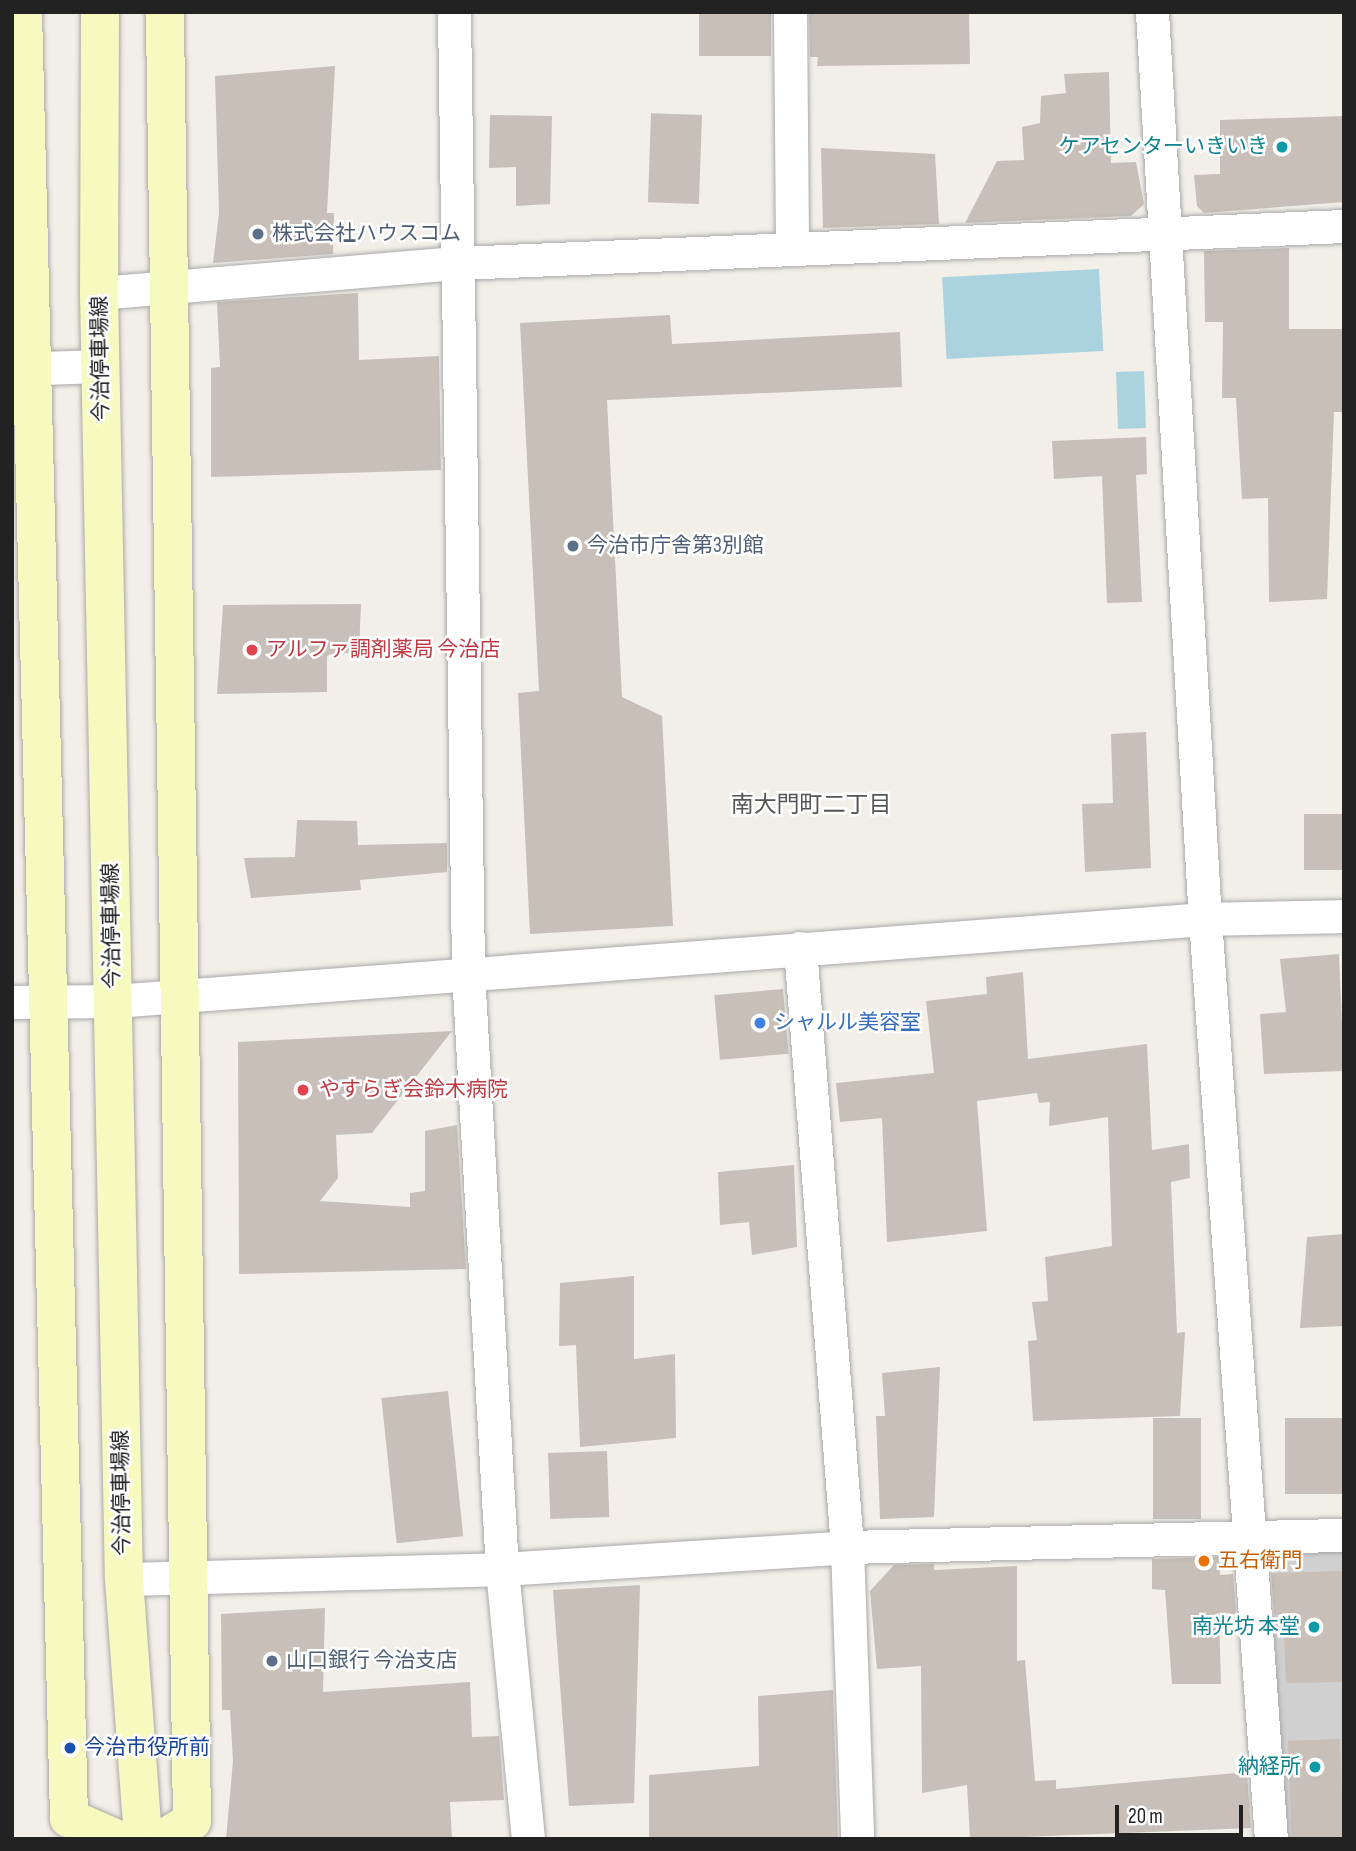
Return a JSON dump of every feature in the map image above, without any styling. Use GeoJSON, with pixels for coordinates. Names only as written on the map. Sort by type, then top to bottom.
{"type":"FeatureCollection","features":[{"type":"Feature","properties":{"kind":"main road"},"geometry":{"type":"LineString","coordinates":[[23,12],[21,369],[29,1002],[69,1818],[117,1839]]}},
{"type":"Feature","properties":{"kind":"main road","name":"今治停車場線"},"geometry":{"type":"LineString","coordinates":[[100,12],[99,293],[124,1579],[143,1839]]}},
{"type":"Feature","properties":{"kind":"main road"},"geometry":{"type":"LineString","coordinates":[[163,1839],[192,1821],[186,1576],[165,12]]}},
{"type":"Feature","properties":{"kind":"street"},"geometry":{"type":"LineString","coordinates":[[454,12],[467,972],[502,1570],[528,1839]]}},
{"type":"Feature","properties":{"kind":"street"},"geometry":{"type":"LineString","coordinates":[[790,12],[792,246]]}},
{"type":"Feature","properties":{"kind":"street"},"geometry":{"type":"LineString","coordinates":[[1152,12],[1205,919],[1270,1839]]}},
{"type":"Feature","properties":{"kind":"street"},"geometry":{"type":"LineString","coordinates":[[99,293],[458,263],[792,246],[1163,235],[1344,226]]}},
{"type":"Feature","properties":{"kind":"street"},"geometry":{"type":"LineString","coordinates":[[21,369],[101,366]]}},
{"type":"Feature","properties":{"kind":"street"},"geometry":{"type":"LineString","coordinates":[[29,1002],[114,1001],[467,972],[1205,919],[1344,916]]}},
{"type":"Feature","properties":{"kind":"street"},"geometry":{"type":"LineString","coordinates":[[800,948],[847,1547],[857,1839]]}},
{"type":"Feature","properties":{"kind":"street"},"geometry":{"type":"LineString","coordinates":[[124,1579],[502,1570],[847,1547],[1344,1535]]}},
{"type":"Feature","properties":{"kind":"shaded area"},"geometry":{"type":"Polygon","coordinates":[[[1274,1548],[1344,1548],[1344,1839],[1274,1839],[1274,1548]]]}},
{"type":"Feature","properties":{"kind":"water"},"geometry":{"type":"Polygon","coordinates":[[[1099,269],[1103,351],[947,359],[942,277],[1099,269]]]}},
{"type":"Feature","properties":{"kind":"water"},"geometry":{"type":"Polygon","coordinates":[[[1144,371],[1146,428],[1118,429],[1116,372],[1144,371]]]}},
{"type":"Feature","properties":{"kind":"building"},"geometry":{"type":"Polygon","coordinates":[[[699,12],[771,12],[771,56],[699,56],[699,12]]]}},
{"type":"Feature","properties":{"kind":"building"},"geometry":{"type":"Polygon","coordinates":[[[809,12],[969,12],[970,64],[817,66],[818,57],[810,57],[809,12]]]}},
{"type":"Feature","properties":{"kind":"building"},"geometry":{"type":"Polygon","coordinates":[[[335,66],[327,213],[334,213],[333,254],[213,263],[219,213],[215,76],[335,66]]]}},
{"type":"Feature","properties":{"kind":"building"},"geometry":{"type":"Polygon","coordinates":[[[1109,72],[1111,163],[1136,162],[1144,204],[1131,216],[965,223],[997,161],[1024,160],[1022,127],[1040,123],[1041,96],[1066,93],[1064,74],[1109,72]]]}},
{"type":"Feature","properties":{"kind":"building"},"geometry":{"type":"Polygon","coordinates":[[[651,113],[702,115],[699,204],[648,202],[651,113]]]}},
{"type":"Feature","properties":{"kind":"building"},"geometry":{"type":"Polygon","coordinates":[[[490,115],[552,116],[550,204],[516,206],[516,167],[489,168],[490,115]]]}},
{"type":"Feature","properties":{"kind":"building","name":"ケアセンターいきいき"},"geometry":{"type":"Polygon","coordinates":[[[1344,116],[1344,202],[1204,213],[1197,206],[1194,175],[1220,174],[1220,120],[1344,116]]]}},
{"type":"Feature","properties":{"kind":"building"},"geometry":{"type":"Polygon","coordinates":[[[821,148],[935,154],[939,224],[823,228],[821,148]]]}},
{"type":"Feature","properties":{"kind":"building"},"geometry":{"type":"Polygon","coordinates":[[[1289,248],[1289,329],[1344,329],[1344,412],[1334,412],[1327,599],[1269,602],[1268,498],[1242,499],[1236,398],[1222,398],[1223,322],[1205,322],[1204,251],[1289,248]]]}},
{"type":"Feature","properties":{"kind":"building"},"geometry":{"type":"Polygon","coordinates":[[[358,293],[359,360],[439,356],[441,470],[211,477],[211,368],[220,367],[217,302],[358,293]]]}},
{"type":"Feature","properties":{"kind":"building","name":"今治市庁舎第3別館"},"geometry":{"type":"Polygon","coordinates":[[[670,315],[672,344],[900,332],[902,387],[607,400],[622,697],[662,716],[673,926],[530,934],[518,693],[539,691],[520,323],[670,315]]]}},
{"type":"Feature","properties":{"kind":"building"},"geometry":{"type":"Polygon","coordinates":[[[1146,437],[1147,474],[1136,475],[1142,602],[1107,603],[1102,476],[1054,479],[1052,441],[1146,437]]]}},
{"type":"Feature","properties":{"kind":"building"},"geometry":{"type":"Polygon","coordinates":[[[361,604],[359,651],[327,656],[327,692],[217,694],[223,605],[361,604]]]}},
{"type":"Feature","properties":{"kind":"building"},"geometry":{"type":"Polygon","coordinates":[[[1146,732],[1151,868],[1085,872],[1082,804],[1113,803],[1111,734],[1146,732]]]}},
{"type":"Feature","properties":{"kind":"building"},"geometry":{"type":"Polygon","coordinates":[[[1304,814],[1344,814],[1344,870],[1304,870],[1304,814]]]}},
{"type":"Feature","properties":{"kind":"building"},"geometry":{"type":"Polygon","coordinates":[[[297,820],[357,821],[358,845],[447,843],[447,872],[360,880],[361,890],[251,898],[244,858],[295,857],[297,820]]]}},
{"type":"Feature","properties":{"kind":"building"},"geometry":{"type":"Polygon","coordinates":[[[1339,954],[1344,1071],[1264,1074],[1260,1014],[1286,1012],[1280,959],[1339,954]]]}},
{"type":"Feature","properties":{"kind":"building"},"geometry":{"type":"Polygon","coordinates":[[[1023,972],[1028,1059],[1147,1044],[1152,1150],[1189,1144],[1190,1178],[1171,1182],[1177,1333],[1185,1332],[1180,1416],[1033,1421],[1028,1341],[1037,1340],[1032,1302],[1048,1301],[1045,1257],[1112,1246],[1108,1117],[1049,1126],[1050,1102],[1039,1103],[1037,1093],[977,1101],[987,1231],[887,1242],[882,1118],[840,1122],[836,1083],[934,1073],[926,1001],[987,994],[986,977],[1023,972]]]}},
{"type":"Feature","properties":{"kind":"building"},"geometry":{"type":"Polygon","coordinates":[[[783,989],[789,1054],[720,1060],[714,995],[783,989]]]}},
{"type":"Feature","properties":{"kind":"building"},"geometry":{"type":"Polygon","coordinates":[[[452,1031],[372,1133],[336,1135],[338,1178],[320,1201],[410,1207],[410,1193],[425,1191],[425,1131],[457,1125],[466,1269],[239,1274],[238,1042],[452,1031]]]}},
{"type":"Feature","properties":{"kind":"building"},"geometry":{"type":"Polygon","coordinates":[[[794,1165],[797,1247],[752,1255],[749,1222],[720,1225],[718,1172],[794,1165]]]}},
{"type":"Feature","properties":{"kind":"building"},"geometry":{"type":"Polygon","coordinates":[[[1344,1234],[1344,1326],[1300,1328],[1307,1237],[1344,1234]]]}},
{"type":"Feature","properties":{"kind":"building"},"geometry":{"type":"Polygon","coordinates":[[[634,1276],[634,1359],[675,1354],[676,1438],[580,1447],[576,1345],[559,1346],[560,1283],[634,1276]]]}},
{"type":"Feature","properties":{"kind":"building"},"geometry":{"type":"Polygon","coordinates":[[[940,1367],[934,1517],[880,1519],[876,1416],[885,1416],[882,1373],[940,1367]]]}},
{"type":"Feature","properties":{"kind":"building"},"geometry":{"type":"Polygon","coordinates":[[[448,1391],[463,1536],[397,1543],[381,1398],[448,1391]]]}},
{"type":"Feature","properties":{"kind":"building"},"geometry":{"type":"Polygon","coordinates":[[[1153,1418],[1201,1418],[1201,1519],[1153,1519],[1153,1418]]]}},
{"type":"Feature","properties":{"kind":"building"},"geometry":{"type":"Polygon","coordinates":[[[1285,1418],[1344,1418],[1344,1494],[1285,1494],[1285,1418]]]}},
{"type":"Feature","properties":{"kind":"building"},"geometry":{"type":"Polygon","coordinates":[[[607,1451],[609,1517],[550,1519],[548,1453],[607,1451]]]}},
{"type":"Feature","properties":{"kind":"building"},"geometry":{"type":"Polygon","coordinates":[[[1219,1557],[1220,1575],[1233,1574],[1236,1614],[1219,1615],[1221,1684],[1172,1684],[1165,1590],[1152,1589],[1152,1559],[1219,1557]]]}},
{"type":"Feature","properties":{"kind":"building"},"geometry":{"type":"Polygon","coordinates":[[[934,1564],[934,1570],[1017,1566],[1017,1661],[1025,1660],[1035,1781],[1056,1780],[1056,1789],[1247,1772],[1251,1828],[970,1839],[967,1785],[922,1793],[921,1666],[877,1669],[870,1591],[894,1565],[934,1564]]]}},
{"type":"Feature","properties":{"kind":"building","name":"南光坊 本堂"},"geometry":{"type":"Polygon","coordinates":[[[1344,1571],[1344,1682],[1286,1683],[1283,1614],[1274,1614],[1271,1573],[1344,1571]]]}},
{"type":"Feature","properties":{"kind":"building"},"geometry":{"type":"Polygon","coordinates":[[[640,1585],[634,1803],[569,1806],[553,1590],[640,1585]]]}},
{"type":"Feature","properties":{"kind":"building"},"geometry":{"type":"Polygon","coordinates":[[[325,1608],[323,1692],[470,1682],[472,1737],[499,1736],[504,1800],[450,1802],[452,1839],[226,1839],[233,1761],[230,1710],[222,1710],[221,1614],[325,1608]]]}},
{"type":"Feature","properties":{"kind":"building"},"geometry":{"type":"Polygon","coordinates":[[[833,1690],[838,1839],[649,1839],[649,1775],[759,1766],[758,1696],[833,1690]]]}},
{"type":"Feature","properties":{"kind":"building","name":"納経所"},"geometry":{"type":"Polygon","coordinates":[[[1340,1739],[1343,1839],[1291,1839],[1288,1741],[1340,1739]]]}},
{"type":"Feature","properties":{"kind":"place","name":"ケアセンターいきいき"},"geometry":{"type":"Point","coordinates":[1282,147]}},
{"type":"Feature","properties":{"kind":"place","name":"株式会社ハウスコム"},"geometry":{"type":"Point","coordinates":[258,234]}},
{"type":"Feature","properties":{"kind":"place","name":"今治市庁舎第3別館"},"geometry":{"type":"Point","coordinates":[573,546]}},
{"type":"Feature","properties":{"kind":"place","name":"アルファ調剤薬局 今治店"},"geometry":{"type":"Point","coordinates":[252,650]}},
{"type":"Feature","properties":{"kind":"place","name":"シャルル美容室"},"geometry":{"type":"Point","coordinates":[760,1023]}},
{"type":"Feature","properties":{"kind":"place","name":"やすらぎ会鈴木病院"},"geometry":{"type":"Point","coordinates":[303,1090]}},
{"type":"Feature","properties":{"kind":"place","name":"五右衛門"},"geometry":{"type":"Point","coordinates":[1204,1561]}},
{"type":"Feature","properties":{"kind":"place","name":"南光坊 本堂"},"geometry":{"type":"Point","coordinates":[1314,1627]}},
{"type":"Feature","properties":{"kind":"place","name":"山口銀行 今治支店"},"geometry":{"type":"Point","coordinates":[272,1661]}},
{"type":"Feature","properties":{"kind":"place","name":"今治市役所前"},"geometry":{"type":"Point","coordinates":[70,1748]}},
{"type":"Feature","properties":{"kind":"place","name":"納経所"},"geometry":{"type":"Point","coordinates":[1315,1767]}},
{"type":"Feature","properties":{"kind":"district","name":"南大門町二丁目"},"geometry":{"type":"Point","coordinates":[811,805]}}]}
